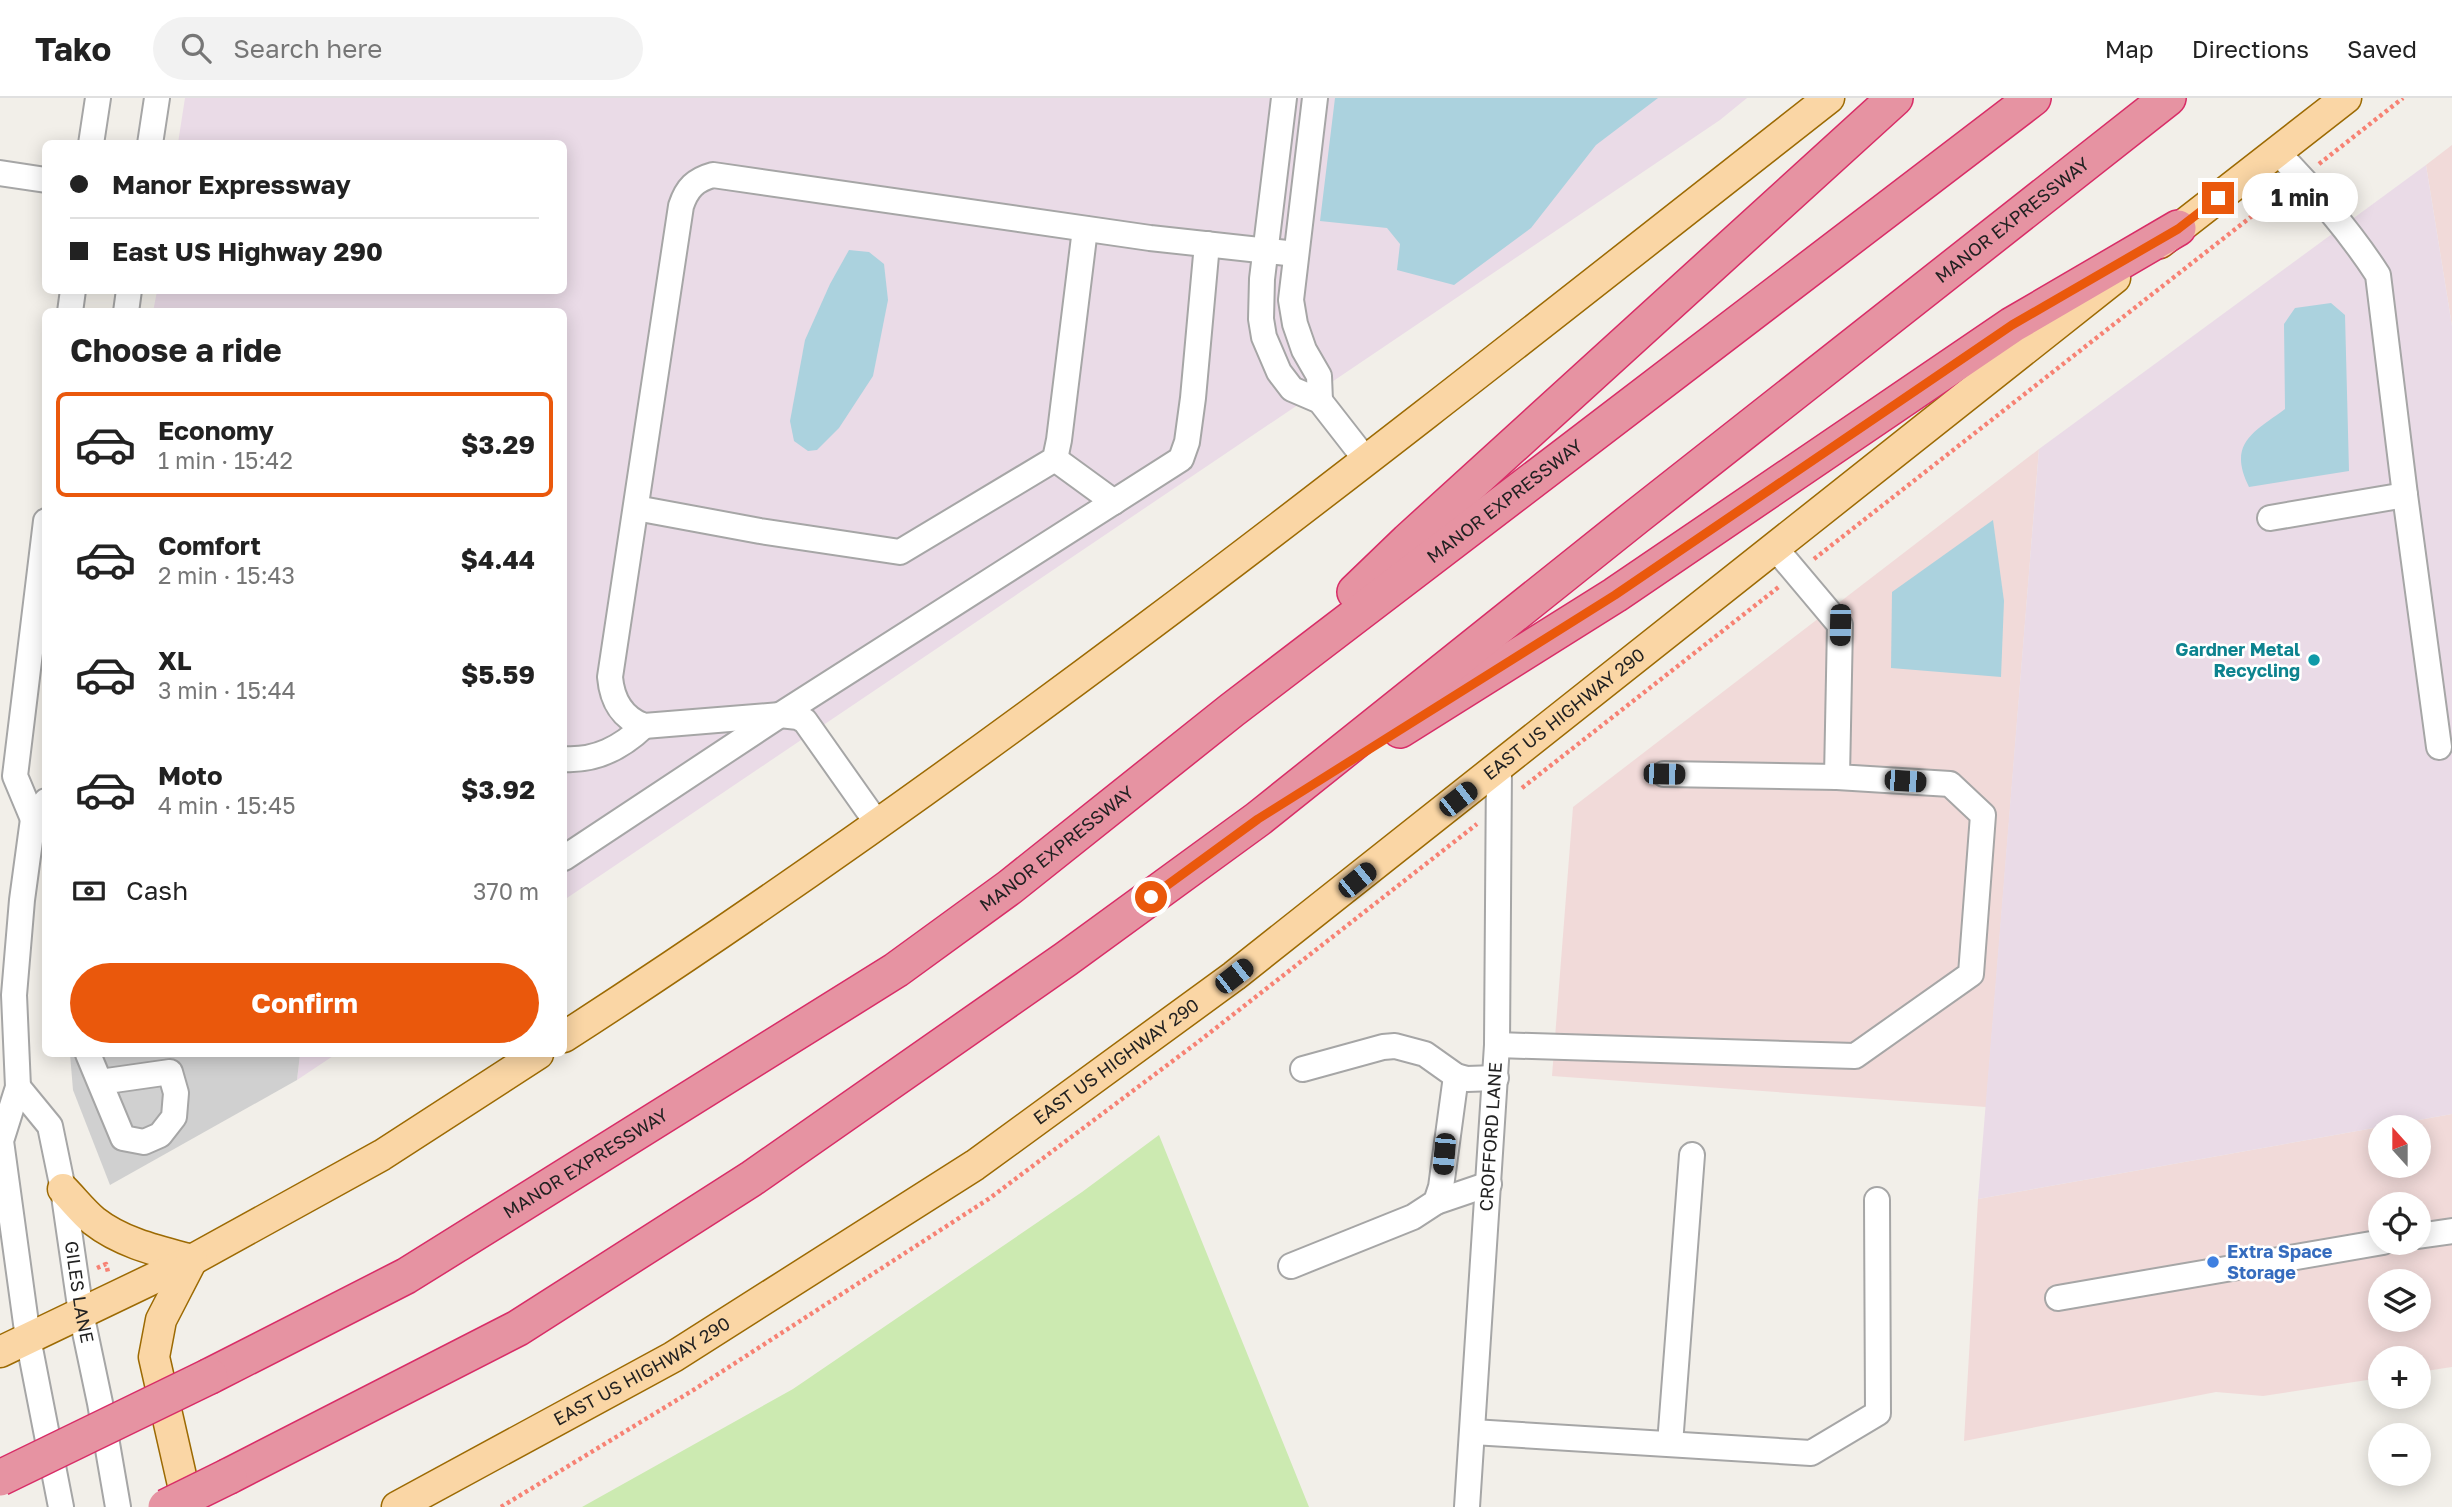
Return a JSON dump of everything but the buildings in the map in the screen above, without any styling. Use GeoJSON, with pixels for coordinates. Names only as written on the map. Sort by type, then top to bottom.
{"type":"FeatureCollection","features":[{"type":"Feature","properties":{"kind":"highway"},"geometry":{"type":"LineString","coordinates":[[1232,710],[1408,541],[1895,98]]}},
{"type":"Feature","properties":{"kind":"highway","name":"MANOR EXPRESSWAY"},"geometry":{"type":"LineString","coordinates":[[0,1478],[210,1376],[406,1276],[896,970],[1010,887],[1232,710],[2033,98]]}},
{"type":"Feature","properties":{"kind":"highway","name":"MANOR EXPRESSWAY"},"geometry":{"type":"LineString","coordinates":[[166,1507],[517,1328],[751,1179],[1066,959],[1258,819],[2168,98]]}},
{"type":"Feature","properties":{"kind":"highway"},"geometry":{"type":"LineString","coordinates":[[1258,819],[1615,595],[2012,325],[2178,229]]}},
{"type":"Feature","properties":{"kind":"main road"},"geometry":{"type":"LineString","coordinates":[[567,1035],[666,971],[947,775],[1366,460],[1829,98]]}},
{"type":"Feature","properties":{"kind":"main road","name":"EAST US HIGHWAY 290"},"geometry":{"type":"LineString","coordinates":[[397,1507],[673,1357],[975,1165],[1234,976],[2346,98]]}},
{"type":"Feature","properties":{"kind":"main road"},"geometry":{"type":"LineString","coordinates":[[0,1352],[192,1260],[382,1154],[533,1057]]}},
{"type":"Feature","properties":{"kind":"main road"},"geometry":{"type":"LineString","coordinates":[[63,1189],[94,1221],[119,1236],[141,1247],[192,1260]]}},
{"type":"Feature","properties":{"kind":"main road"},"geometry":{"type":"LineString","coordinates":[[188,1507],[154,1357],[160,1320],[192,1260]]}},
{"type":"Feature","properties":{"kind":"street"},"geometry":{"type":"LineString","coordinates":[[92,140],[98,98]]}},
{"type":"Feature","properties":{"kind":"street"},"geometry":{"type":"LineString","coordinates":[[151,140],[157,98]]}},
{"type":"Feature","properties":{"kind":"street"},"geometry":{"type":"LineString","coordinates":[[1284,98],[1262,279],[1261,319],[1267,346],[1279,372],[1292,389],[1320,401],[1366,460]]}},
{"type":"Feature","properties":{"kind":"street"},"geometry":{"type":"LineString","coordinates":[[1315,98],[1291,300],[1295,324],[1304,350],[1319,376],[1320,401]]}},
{"type":"Feature","properties":{"kind":"street"},"geometry":{"type":"LineString","coordinates":[[2277,152],[2302,177],[2359,245],[2378,275],[2439,747]]}},
{"type":"Feature","properties":{"kind":"street"},"geometry":{"type":"LineString","coordinates":[[0,173],[42,179]]}},
{"type":"Feature","properties":{"kind":"street"},"geometry":{"type":"LineString","coordinates":[[877,824],[805,721],[798,717],[780,715],[644,726],[633,722],[624,714],[611,693],[610,677],[681,206],[685,194],[701,178],[713,175],[1085,229],[1296,254]]}},
{"type":"Feature","properties":{"kind":"street"},"geometry":{"type":"LineString","coordinates":[[636,508],[760,531],[900,552],[1055,459],[1085,229]]}},
{"type":"Feature","properties":{"kind":"street"},"geometry":{"type":"LineString","coordinates":[[567,856],[780,715],[1181,459],[1187,442],[1207,244]]}},
{"type":"Feature","properties":{"kind":"street"},"geometry":{"type":"LineString","coordinates":[[1055,459],[1114,502]]}},
{"type":"Feature","properties":{"kind":"street"},"geometry":{"type":"LineString","coordinates":[[2270,519],[2405,495]]}},
{"type":"Feature","properties":{"kind":"street"},"geometry":{"type":"LineString","coordinates":[[1776,549],[1840,625],[1837,777]]}},
{"type":"Feature","properties":{"kind":"street"},"geometry":{"type":"LineString","coordinates":[[42,554],[15,776],[41,814],[22,900],[14,995],[18,1087],[1,1141],[3,1183],[28,1338],[61,1507]]}},
{"type":"Feature","properties":{"kind":"street"},"geometry":{"type":"LineString","coordinates":[[567,759],[595,758],[627,742],[644,726]]}},
{"type":"Feature","properties":{"kind":"street","name":"CROFFORD LANE"},"geometry":{"type":"LineString","coordinates":[[1467,1507],[1496,1079],[1499,766]]}},
{"type":"Feature","properties":{"kind":"street"},"geometry":{"type":"LineString","coordinates":[[1497,1045],[1854,1056],[1971,974],[1983,815],[1950,784],[1837,777],[1664,774]]}},
{"type":"Feature","properties":{"kind":"street"},"geometry":{"type":"LineString","coordinates":[[1303,1069],[1395,1046],[1425,1054],[1456,1076],[1467,1079],[1496,1079]]}},
{"type":"Feature","properties":{"kind":"street"},"geometry":{"type":"LineString","coordinates":[[89,1057],[100,1082]]}},
{"type":"Feature","properties":{"kind":"street"},"geometry":{"type":"LineString","coordinates":[[1436,1202],[1441,1187],[1456,1076]]}},
{"type":"Feature","properties":{"kind":"street","name":"GILES LANE"},"geometry":{"type":"LineString","coordinates":[[18,1087],[50,1126],[63,1189],[81,1312],[118,1507]]}},
{"type":"Feature","properties":{"kind":"street"},"geometry":{"type":"LineString","coordinates":[[1670,1444],[1692,1155]]}},
{"type":"Feature","properties":{"kind":"street"},"geometry":{"type":"LineString","coordinates":[[1291,1265],[1413,1217],[1436,1202],[1489,1184]]}},
{"type":"Feature","properties":{"kind":"street"},"geometry":{"type":"LineString","coordinates":[[1473,1432],[1811,1453],[1878,1413],[1877,1200]]}},
{"type":"Feature","properties":{"kind":"street"},"geometry":{"type":"LineString","coordinates":[[2431,1235],[2452,1231]]}},
{"type":"Feature","properties":{"kind":"street"},"geometry":{"type":"LineString","coordinates":[[2058,1298],[2368,1245]]}},
{"type":"Feature","properties":{"kind":"path"},"geometry":{"type":"LineString","coordinates":[[96,1269],[106,1264],[109,1274]]}},
{"type":"Feature","properties":{"kind":"shaded area"},"geometry":{"type":"Polygon","coordinates":[[[185,98],[1747,98],[1720,120],[567,898],[567,308],[154,308],[156,294],[567,294],[567,140],[178,140],[185,98]]]}},
{"type":"Feature","properties":{"kind":"shaded area"},"geometry":{"type":"Polygon","coordinates":[[[2452,145],[2452,326],[2426,165],[2452,145]]]}},
{"type":"Feature","properties":{"kind":"shaded area"},"geometry":{"type":"Polygon","coordinates":[[[2426,165],[2452,326],[2452,1114],[2431,1118],[2431,1115],[2368,1115],[2368,1129],[1978,1199],[2039,449],[2426,165]]]}},
{"type":"Feature","properties":{"kind":"shaded area"},"geometry":{"type":"Polygon","coordinates":[[[2039,449],[1986,1107],[1552,1076],[1573,807],[2039,449]]]}},
{"type":"Feature","properties":{"kind":"shaded area"},"geometry":{"type":"Polygon","coordinates":[[[70,1057],[300,1057],[297,1080],[110,1185],[73,1090],[70,1057]]]}},
{"type":"Feature","properties":{"kind":"shaded area"},"geometry":{"type":"Polygon","coordinates":[[[300,1057],[332,1057],[297,1080],[300,1057]]]}},
{"type":"Feature","properties":{"kind":"shaded area","name":"Extra Space Storage"},"geometry":{"type":"Polygon","coordinates":[[[2452,1114],[2452,1367],[2431,1370],[2431,1346],[2368,1346],[2368,1380],[2263,1396],[2216,1392],[1964,1441],[1978,1199],[2368,1129],[2368,1178],[2431,1178],[2431,1118],[2452,1114]]]}},
{"type":"Feature","properties":{"kind":"green space"},"geometry":{"type":"Polygon","coordinates":[[[1159,1135],[1309,1507],[582,1507],[793,1389],[1082,1192],[1159,1135]]]}},
{"type":"Feature","properties":{"kind":"water"},"geometry":{"type":"Polygon","coordinates":[[[1335,98],[1658,98],[1596,145],[1531,228],[1454,285],[1397,270],[1400,244],[1387,228],[1320,221],[1335,98]]]}},
{"type":"Feature","properties":{"kind":"water"},"geometry":{"type":"Polygon","coordinates":[[[849,250],[869,252],[884,264],[888,300],[873,376],[839,428],[817,450],[808,451],[794,441],[790,421],[805,340],[830,284],[849,250]]]}},
{"type":"Feature","properties":{"kind":"water"},"geometry":{"type":"Polygon","coordinates":[[[2331,303],[2345,315],[2349,471],[2249,487],[2241,459],[2247,440],[2285,409],[2284,324],[2295,308],[2331,303]]]}},
{"type":"Feature","properties":{"kind":"water"},"geometry":{"type":"Polygon","coordinates":[[[1993,520],[2004,601],[2001,677],[1891,668],[1892,592],[1993,520]]]}},
{"type":"Feature","properties":{"kind":"place","name":"Gardner Metal Recycling"},"geometry":{"type":"Point","coordinates":[2314,660]}},
{"type":"Feature","properties":{"kind":"place","name":"Extra Space Storage"},"geometry":{"type":"Point","coordinates":[2213,1262]}},
{"type":"Feature","properties":{"kind":"route"},"geometry":{"type":"LineString","coordinates":[[1151,897],[1258,819],[1615,595],[2012,325],[2178,229],[2218,198]]}}]}
